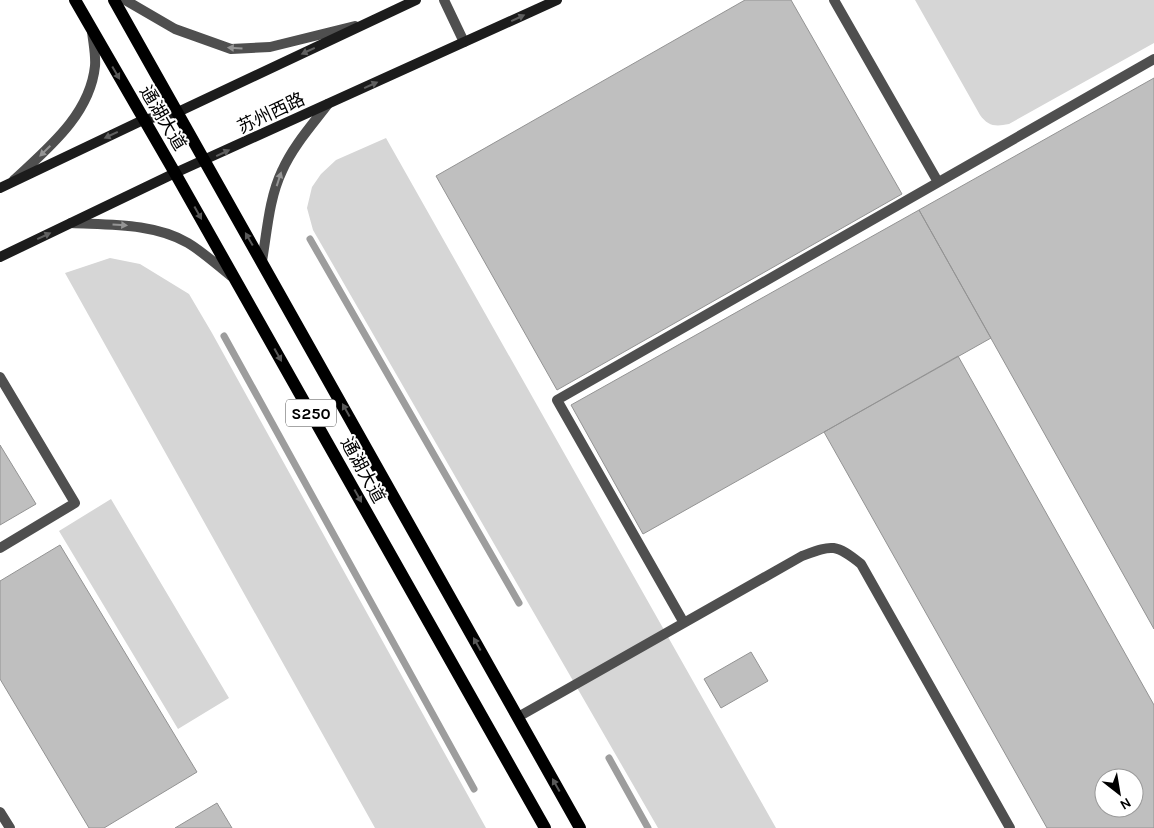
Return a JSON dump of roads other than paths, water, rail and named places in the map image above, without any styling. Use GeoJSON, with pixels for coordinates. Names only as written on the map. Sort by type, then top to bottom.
{"type":"FeatureCollection","features":[{"type":"Feature","properties":{"kind":"main road","name":"通湖大道"},"geometry":{"type":"LineString","coordinates":[[75,0],[175,173],[545,828]]}},
{"type":"Feature","properties":{"kind":"main road","name":"通湖大道"},"geometry":{"type":"LineString","coordinates":[[114,0],[580,828]]}},
{"type":"Feature","properties":{"kind":"main road"},"geometry":{"type":"LineString","coordinates":[[0,188],[143,120],[178,112],[416,0]]}},
{"type":"Feature","properties":{"kind":"main road","name":"苏州西路"},"geometry":{"type":"LineString","coordinates":[[0,257],[175,173],[557,0]]}},
{"type":"Feature","properties":{"kind":"street"},"geometry":{"type":"LineString","coordinates":[[125,0],[175,29],[231,49],[270,47],[368,22]]}},
{"type":"Feature","properties":{"kind":"street"},"geometry":{"type":"LineString","coordinates":[[444,0],[464,42]]}},
{"type":"Feature","properties":{"kind":"street"},"geometry":{"type":"LineString","coordinates":[[834,0],[938,182]]}},
{"type":"Feature","properties":{"kind":"street"},"geometry":{"type":"LineString","coordinates":[[12,183],[60,136],[78,111],[89,90],[95,66],[92,30]]}},
{"type":"Feature","properties":{"kind":"street"},"geometry":{"type":"LineString","coordinates":[[684,623],[557,400],[1154,59]]}},
{"type":"Feature","properties":{"kind":"street"},"geometry":{"type":"LineString","coordinates":[[262,261],[274,195],[282,171],[301,138],[328,104]]}},
{"type":"Feature","properties":{"kind":"street"},"geometry":{"type":"LineString","coordinates":[[71,224],[120,225],[165,233],[188,242],[234,278]]}},
{"type":"Feature","properties":{"kind":"street"},"geometry":{"type":"LineString","coordinates":[[0,377],[75,503],[0,548]]}},
{"type":"Feature","properties":{"kind":"street"},"geometry":{"type":"LineString","coordinates":[[518,717],[802,556],[826,547],[844,550],[861,564],[1010,828]]}},
{"type":"Feature","properties":{"kind":"street"},"geometry":{"type":"LineString","coordinates":[[0,812],[10,828]]}},
{"type":"Feature","properties":{"kind":"waterway"},"geometry":{"type":"LineString","coordinates":[[310,239],[519,603]]}},
{"type":"Feature","properties":{"kind":"waterway"},"geometry":{"type":"LineString","coordinates":[[224,336],[474,789]]}},
{"type":"Feature","properties":{"kind":"waterway"},"geometry":{"type":"LineString","coordinates":[[609,758],[648,828]]}}]}
